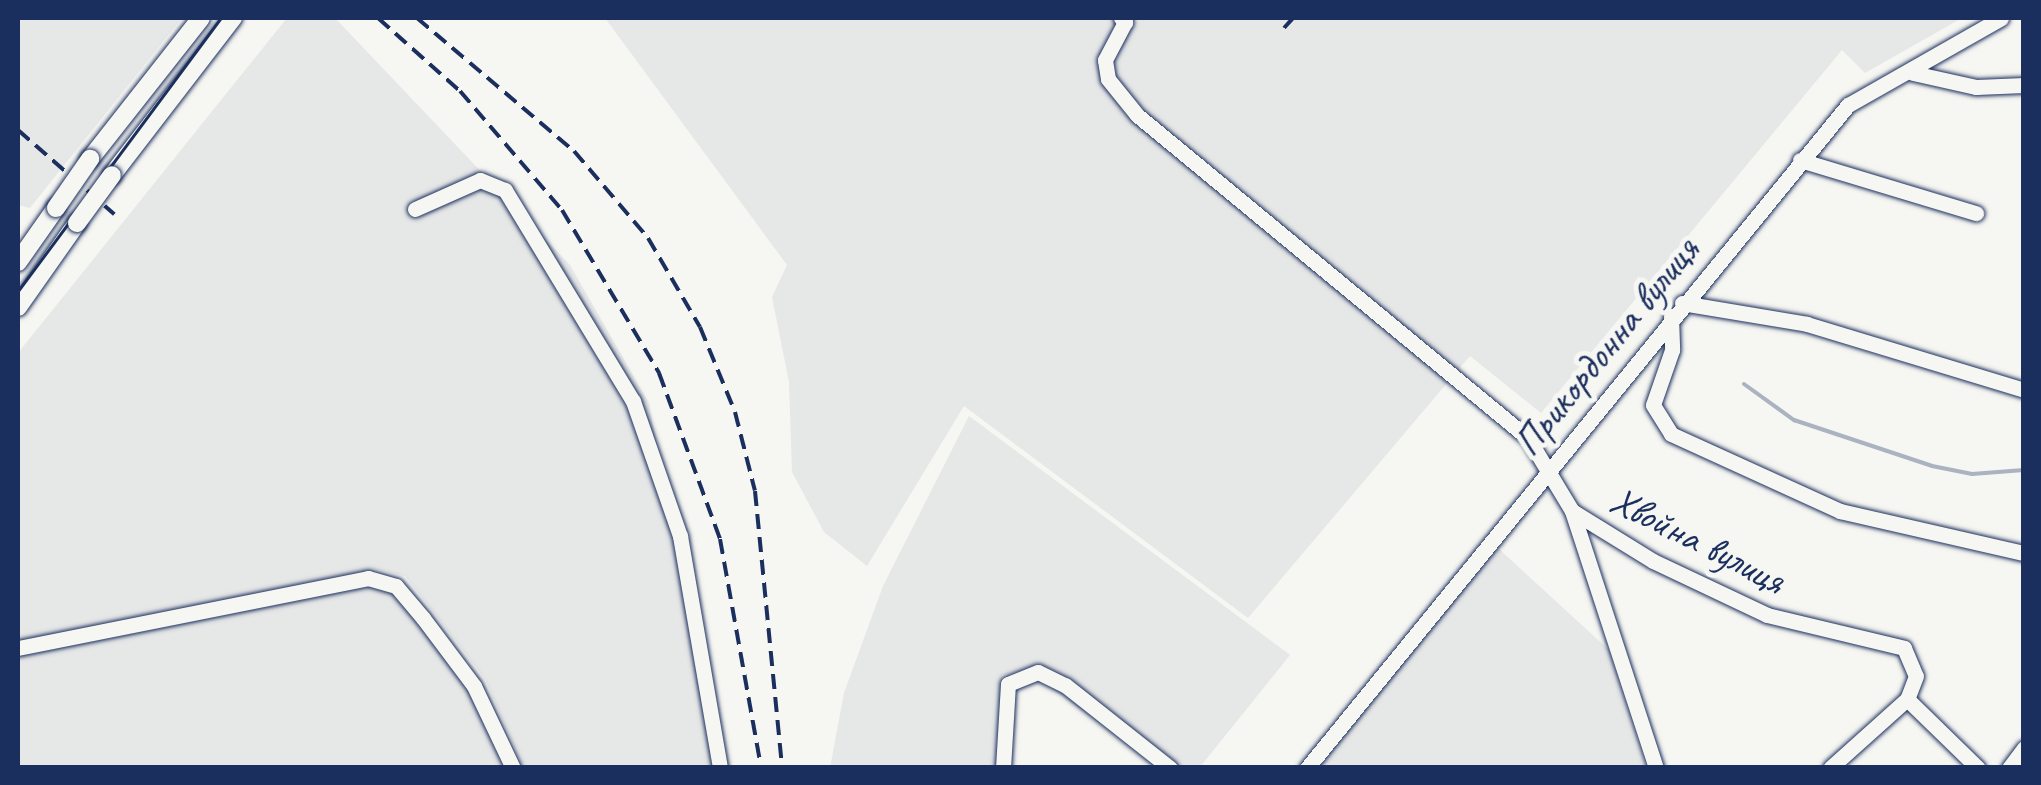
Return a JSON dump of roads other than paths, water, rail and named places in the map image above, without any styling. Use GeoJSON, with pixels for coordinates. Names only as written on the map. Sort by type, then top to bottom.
{"type":"FeatureCollection","features":[{"type":"Feature","properties":{"kind":"main road"},"geometry":{"type":"LineString","coordinates":[[18,262],[90,159],[201,18]]}},
{"type":"Feature","properties":{"kind":"main road"},"geometry":{"type":"LineString","coordinates":[[18,307],[227,21]]}},
{"type":"Feature","properties":{"kind":"street"},"geometry":{"type":"LineString","coordinates":[[183,18],[184,39]]}},
{"type":"Feature","properties":{"kind":"street"},"geometry":{"type":"LineString","coordinates":[[1122,18],[1105,60],[1108,79],[1137,115],[1528,438],[1572,511]]}},
{"type":"Feature","properties":{"kind":"street","name":"Прикордонна вулиця"},"geometry":{"type":"LineString","coordinates":[[1307,768],[1670,316],[1848,105],[1912,73],[2001,18]]}},
{"type":"Feature","properties":{"kind":"street"},"geometry":{"type":"LineString","coordinates":[[1912,73],[1976,87],[2024,84]]}},
{"type":"Feature","properties":{"kind":"street"},"geometry":{"type":"LineString","coordinates":[[1800,160],[1976,212]]}},
{"type":"Feature","properties":{"kind":"street"},"geometry":{"type":"LineString","coordinates":[[414,209],[480,180],[505,190],[634,401],[680,536],[720,768]]}},
{"type":"Feature","properties":{"kind":"street"},"geometry":{"type":"LineString","coordinates":[[1682,302],[1806,324],[2024,390]]}},
{"type":"Feature","properties":{"kind":"street","name":"Хвойна вулиця"},"geometry":{"type":"LineString","coordinates":[[1670,316],[1669,364],[1653,405],[1672,434],[1840,510],[2024,553]]}},
{"type":"Feature","properties":{"kind":"street","name":"Хвойна вулиця"},"geometry":{"type":"LineString","coordinates":[[1572,511],[1654,560],[1767,616],[1904,648],[1916,676],[1908,699]]}},
{"type":"Feature","properties":{"kind":"street","name":"Хвойна вулиця"},"geometry":{"type":"LineString","coordinates":[[1572,511],[1656,768]]}},
{"type":"Feature","properties":{"kind":"street"},"geometry":{"type":"LineString","coordinates":[[18,648],[368,578],[396,586],[423,618],[474,686],[512,768]]}},
{"type":"Feature","properties":{"kind":"street"},"geometry":{"type":"LineString","coordinates":[[1003,768],[1008,684],[1038,672],[1065,685],[1170,768]]}},
{"type":"Feature","properties":{"kind":"street"},"geometry":{"type":"LineString","coordinates":[[1830,768],[1908,699],[1978,768]]}},
{"type":"Feature","properties":{"kind":"street"},"geometry":{"type":"LineString","coordinates":[[2009,768],[2024,748]]}},
{"type":"Feature","properties":{"kind":"waterway"},"geometry":{"type":"LineString","coordinates":[[1744,384],[1794,420],[1932,466],[1972,474],[2024,470]]}},
{"type":"Feature","properties":{"kind":"tram line"},"geometry":{"type":"LineString","coordinates":[[18,291],[221,18]]}},
{"type":"Feature","properties":{"kind":"railway"},"geometry":{"type":"LineString","coordinates":[[378,18],[460,91],[562,210],[659,373],[720,539],[761,768]]}},
{"type":"Feature","properties":{"kind":"railway"},"geometry":{"type":"LineString","coordinates":[[417,18],[574,151],[648,238],[700,327],[735,412],[755,491],[782,768]]}},
{"type":"Feature","properties":{"kind":"railway"},"geometry":{"type":"LineString","coordinates":[[1284,28],[1293,18]]}},
{"type":"Feature","properties":{"kind":"railway"},"geometry":{"type":"LineString","coordinates":[[18,130],[114,214]]}}]}
